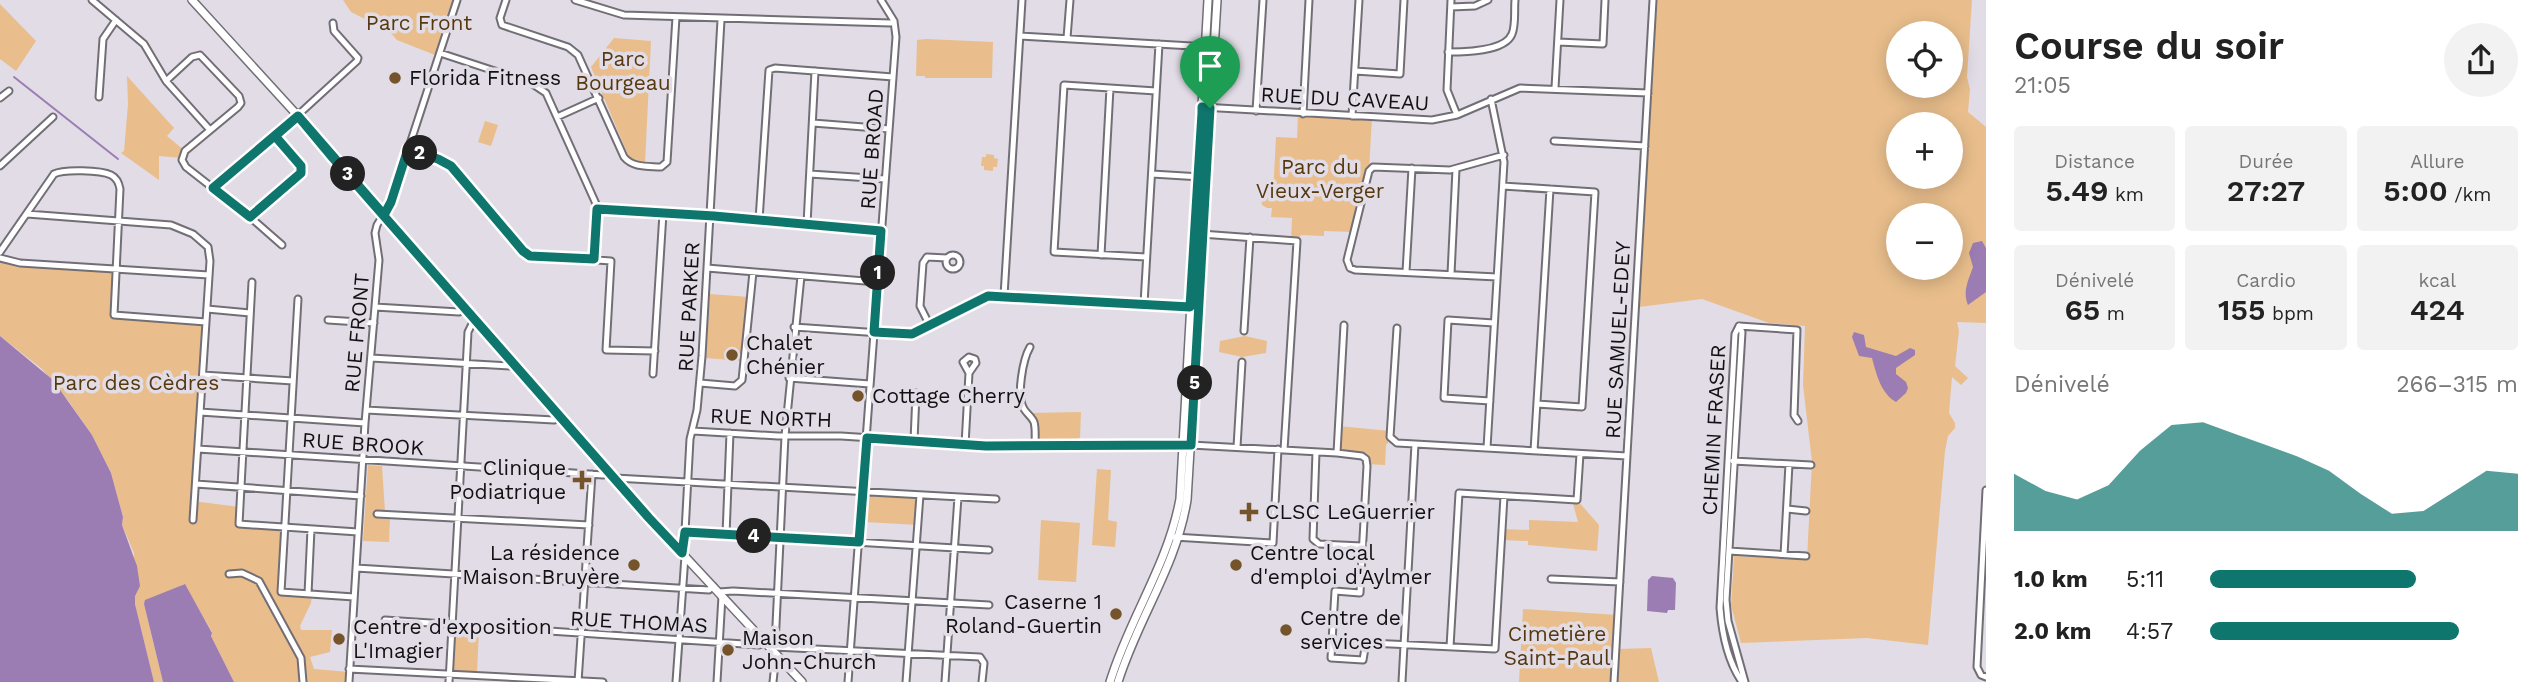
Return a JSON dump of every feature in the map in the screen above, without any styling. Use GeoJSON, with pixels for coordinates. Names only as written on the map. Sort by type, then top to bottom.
{"type":"FeatureCollection","features":[{"type":"Feature","properties":{"kind":"main road"},"geometry":{"type":"LineString","coordinates":[[192,0],[298,116],[683,555],[802,682]]}},
{"type":"Feature","properties":{"kind":"main road"},"geometry":{"type":"LineString","coordinates":[[1208,0],[1210,47]]}},
{"type":"Feature","properties":{"kind":"main road"},"geometry":{"type":"LineString","coordinates":[[1118,682],[1130,646],[1167,572],[1180,537],[1187,500],[1194,234],[1202,177],[1210,47],[1217,0]]}},
{"type":"Feature","properties":{"kind":"main road"},"geometry":{"type":"LineString","coordinates":[[1194,308],[1204,234],[1202,177]]}},
{"type":"Feature","properties":{"kind":"main road"},"geometry":{"type":"LineString","coordinates":[[1110,682],[1124,643],[1171,537],[1180,499],[1187,445]]}},
{"type":"Feature","properties":{"kind":"street"},"geometry":{"type":"LineString","coordinates":[[92,0],[144,44],[166,81],[209,130]]}},
{"type":"Feature","properties":{"kind":"street","name":"RUE FRONT"},"geometry":{"type":"LineString","coordinates":[[349,682],[365,423],[379,260],[375,233],[391,202],[457,0]]}},
{"type":"Feature","properties":{"kind":"street"},"geometry":{"type":"LineString","coordinates":[[506,0],[500,18],[502,25],[575,51],[628,162],[645,166],[661,167],[665,164],[676,17]]}},
{"type":"Feature","properties":{"kind":"street"},"geometry":{"type":"LineString","coordinates":[[575,0],[624,15],[721,20],[894,21]]}},
{"type":"Feature","properties":{"kind":"street","name":"RUE BROAD"},"geometry":{"type":"LineString","coordinates":[[848,682],[897,37],[894,21],[881,0]]}},
{"type":"Feature","properties":{"kind":"street"},"geometry":{"type":"LineString","coordinates":[[1004,296],[1022,0]]}},
{"type":"Feature","properties":{"kind":"street"},"geometry":{"type":"LineString","coordinates":[[1067,38],[1070,0]]}},
{"type":"Feature","properties":{"kind":"street"},"geometry":{"type":"LineString","coordinates":[[1256,111],[1263,0]]}},
{"type":"Feature","properties":{"kind":"street"},"geometry":{"type":"LineString","coordinates":[[1303,114],[1309,0]]}},
{"type":"Feature","properties":{"kind":"street"},"geometry":{"type":"LineString","coordinates":[[1352,116],[1359,0]]}},
{"type":"Feature","properties":{"kind":"street"},"geometry":{"type":"LineString","coordinates":[[1355,71],[1400,74],[1404,0]]}},
{"type":"Feature","properties":{"kind":"street"},"geometry":{"type":"LineString","coordinates":[[1457,115],[1447,90],[1451,4],[1475,6],[1488,0]]}},
{"type":"Feature","properties":{"kind":"street"},"geometry":{"type":"LineString","coordinates":[[1448,52],[1473,52],[1504,43],[1513,33],[1515,0]]}},
{"type":"Feature","properties":{"kind":"street"},"geometry":{"type":"LineString","coordinates":[[1555,88],[1560,0]]}},
{"type":"Feature","properties":{"kind":"street"},"geometry":{"type":"LineString","coordinates":[[1558,42],[1603,44],[1605,0]]}},
{"type":"Feature","properties":{"kind":"street","name":"RUE SAMUEL-EDEY"},"geometry":{"type":"LineString","coordinates":[[1614,682],[1653,0]]}},
{"type":"Feature","properties":{"kind":"street"},"geometry":{"type":"LineString","coordinates":[[99,97],[103,39],[116,20]]}},
{"type":"Feature","properties":{"kind":"street","name":"RUE PARKER"},"geometry":{"type":"LineString","coordinates":[[676,682],[688,480],[700,383],[721,20]]}},
{"type":"Feature","properties":{"kind":"street"},"geometry":{"type":"LineString","coordinates":[[213,188],[354,65],[358,58],[334,31],[333,23]]}},
{"type":"Feature","properties":{"kind":"street"},"geometry":{"type":"LineString","coordinates":[[1020,36],[1210,47]]}},
{"type":"Feature","properties":{"kind":"street"},"geometry":{"type":"LineString","coordinates":[[1144,304],[1159,44]]}},
{"type":"Feature","properties":{"kind":"street"},"geometry":{"type":"LineString","coordinates":[[440,53],[536,85],[546,93],[597,209],[594,259]]}},
{"type":"Feature","properties":{"kind":"street"},"geometry":{"type":"LineString","coordinates":[[166,81],[192,57],[200,55],[239,96],[241,103],[238,107],[185,151],[182,160],[186,167],[282,246]]}},
{"type":"Feature","properties":{"kind":"street"},"geometry":{"type":"LineString","coordinates":[[759,220],[767,73],[775,68],[893,77]]}},
{"type":"Feature","properties":{"kind":"street"},"geometry":{"type":"LineString","coordinates":[[807,224],[815,71]]}},
{"type":"Feature","properties":{"kind":"street"},"geometry":{"type":"LineString","coordinates":[[1146,257],[1054,252],[1064,85],[1156,91]]}},
{"type":"Feature","properties":{"kind":"street"},"geometry":{"type":"LineString","coordinates":[[1101,255],[1111,88]]}},
{"type":"Feature","properties":{"kind":"street","name":"RUE DU CAVEAU"},"geometry":{"type":"LineString","coordinates":[[1206,107],[1432,120],[1457,115],[1520,88],[1648,93]]}},
{"type":"Feature","properties":{"kind":"street"},"geometry":{"type":"LineString","coordinates":[[0,98],[9,91]]}},
{"type":"Feature","properties":{"kind":"street"},"geometry":{"type":"LineString","coordinates":[[557,117],[598,98]]}},
{"type":"Feature","properties":{"kind":"street"},"geometry":{"type":"LineString","coordinates":[[1487,448],[1504,155],[1491,99]]}},
{"type":"Feature","properties":{"kind":"street"},"geometry":{"type":"LineString","coordinates":[[0,166],[53,117]]}},
{"type":"Feature","properties":{"kind":"street"},"geometry":{"type":"LineString","coordinates":[[813,123],[889,129]]}},
{"type":"Feature","properties":{"kind":"street"},"geometry":{"type":"LineString","coordinates":[[250,217],[302,171],[299,163],[275,136]]}},
{"type":"Feature","properties":{"kind":"street"},"geometry":{"type":"LineString","coordinates":[[1554,141],[1645,146]]}},
{"type":"Feature","properties":{"kind":"street"},"geometry":{"type":"LineString","coordinates":[[408,149],[451,166],[527,255],[611,261],[606,350],[655,351]]}},
{"type":"Feature","properties":{"kind":"street"},"geometry":{"type":"LineString","coordinates":[[1497,277],[1355,270],[1350,268],[1347,260],[1369,171],[1378,165],[1456,169],[1504,155]]}},
{"type":"Feature","properties":{"kind":"street"},"geometry":{"type":"LineString","coordinates":[[1406,272],[1412,168]]}},
{"type":"Feature","properties":{"kind":"street"},"geometry":{"type":"LineString","coordinates":[[1451,274],[1456,169]]}},
{"type":"Feature","properties":{"kind":"street"},"geometry":{"type":"LineString","coordinates":[[0,252],[54,174],[66,170],[110,174],[120,189],[114,315],[206,322]]}},
{"type":"Feature","properties":{"kind":"street"},"geometry":{"type":"LineString","coordinates":[[810,174],[885,179]]}},
{"type":"Feature","properties":{"kind":"street"},"geometry":{"type":"LineString","coordinates":[[1152,174],[1202,177]]}},
{"type":"Feature","properties":{"kind":"street"},"geometry":{"type":"LineString","coordinates":[[1503,186],[1595,192],[1582,407],[1537,404]]}},
{"type":"Feature","properties":{"kind":"street"},"geometry":{"type":"LineString","coordinates":[[1534,451],[1550,189]]}},
{"type":"Feature","properties":{"kind":"street"},"geometry":{"type":"LineString","coordinates":[[597,209],[881,231]]}},
{"type":"Feature","properties":{"kind":"street"},"geometry":{"type":"LineString","coordinates":[[653,374],[663,213]]}},
{"type":"Feature","properties":{"kind":"street"},"geometry":{"type":"LineString","coordinates":[[27,214],[171,225],[193,234],[208,247],[209,275],[193,520]]}},
{"type":"Feature","properties":{"kind":"street"},"geometry":{"type":"LineString","coordinates":[[1171,537],[1273,543],[1297,241],[1194,234]]}},
{"type":"Feature","properties":{"kind":"street"},"geometry":{"type":"LineString","coordinates":[[1244,331],[1250,237]]}},
{"type":"Feature","properties":{"kind":"street"},"geometry":{"type":"LineString","coordinates":[[929,324],[920,306],[923,263],[927,257],[947,258]]}},
{"type":"Feature","properties":{"kind":"street"},"geometry":{"type":"LineString","coordinates":[[0,258],[10,262],[209,275]]}},
{"type":"Feature","properties":{"kind":"street"},"geometry":{"type":"LineString","coordinates":[[707,268],[877,282]]}},
{"type":"Feature","properties":{"kind":"street"},"geometry":{"type":"LineString","coordinates":[[700,383],[735,386],[742,380],[753,272]]}},
{"type":"Feature","properties":{"kind":"street"},"geometry":{"type":"LineString","coordinates":[[773,682],[789,378],[801,276]]}},
{"type":"Feature","properties":{"kind":"street"},"geometry":{"type":"LineString","coordinates":[[252,282],[239,524],[358,532]]}},
{"type":"Feature","properties":{"kind":"street"},"geometry":{"type":"LineString","coordinates":[[794,327],[909,335],[983,297],[1004,296],[1194,308]]}},
{"type":"Feature","properties":{"kind":"street"},"geometry":{"type":"LineString","coordinates":[[298,299],[281,592],[354,597]]}},
{"type":"Feature","properties":{"kind":"street"},"geometry":{"type":"LineString","coordinates":[[375,307],[459,312],[467,309]]}},
{"type":"Feature","properties":{"kind":"street"},"geometry":{"type":"LineString","coordinates":[[207,309],[250,313]]}},
{"type":"Feature","properties":{"kind":"street"},"geometry":{"type":"LineString","coordinates":[[449,682],[469,328],[475,318]]}},
{"type":"Feature","properties":{"kind":"street"},"geometry":{"type":"LineString","coordinates":[[328,320],[374,323]]}},
{"type":"Feature","properties":{"kind":"street"},"geometry":{"type":"LineString","coordinates":[[1490,401],[1444,398],[1448,320],[1494,323]]}},
{"type":"Feature","properties":{"kind":"street"},"geometry":{"type":"LineString","coordinates":[[1337,453],[1344,325]]}},
{"type":"Feature","properties":{"kind":"street"},"geometry":{"type":"LineString","coordinates":[[1739,326],[1797,330],[1794,415],[1798,421]]}},
{"type":"Feature","properties":{"kind":"street","name":"CHEMIN FRASER"},"geometry":{"type":"LineString","coordinates":[[1739,326],[1735,334],[1720,614],[1734,671],[1743,682]]}},
{"type":"Feature","properties":{"kind":"street","name":"CHEMIN FRASER"},"geometry":{"type":"LineString","coordinates":[[1739,326],[1742,332],[1727,612],[1743,682]]}},
{"type":"Feature","properties":{"kind":"street"},"geometry":{"type":"LineString","coordinates":[[1397,328],[1390,437],[1397,443],[1627,456]]}},
{"type":"Feature","properties":{"kind":"street"},"geometry":{"type":"LineString","coordinates":[[1030,348],[1022,368],[1021,399],[1023,408],[1034,421],[1035,445]]}},
{"type":"Feature","properties":{"kind":"street"},"geometry":{"type":"LineString","coordinates":[[371,358],[510,366],[514,364]]}},
{"type":"Feature","properties":{"kind":"street"},"geometry":{"type":"LineString","coordinates":[[1237,447],[1242,362]]}},
{"type":"Feature","properties":{"kind":"street"},"geometry":{"type":"LineString","coordinates":[[965,445],[969,373]]}},
{"type":"Feature","properties":{"kind":"street"},"geometry":{"type":"LineString","coordinates":[[203,375],[293,381]]}},
{"type":"Feature","properties":{"kind":"street"},"geometry":{"type":"LineString","coordinates":[[789,378],[870,384]]}},
{"type":"Feature","properties":{"kind":"street"},"geometry":{"type":"LineString","coordinates":[[914,441],[916,393]]}},
{"type":"Feature","properties":{"kind":"street"},"geometry":{"type":"LineString","coordinates":[[366,410],[554,420],[561,417]]}},
{"type":"Feature","properties":{"kind":"street"},"geometry":{"type":"LineString","coordinates":[[200,412],[365,423]]}},
{"type":"Feature","properties":{"kind":"street","name":"RUE NORTH"},"geometry":{"type":"LineString","coordinates":[[693,431],[965,445],[1187,445],[1281,449],[1362,457],[1367,461],[1362,546]]}},
{"type":"Feature","properties":{"kind":"street"},"geometry":{"type":"LineString","coordinates":[[726,534],[730,433]]}},
{"type":"Feature","properties":{"kind":"street"},"geometry":{"type":"LineString","coordinates":[[1402,682],[1415,444]]}},
{"type":"Feature","properties":{"kind":"street","name":"RUE BROOK"},"geometry":{"type":"LineString","coordinates":[[198,449],[996,499]]}},
{"type":"Feature","properties":{"kind":"street"},"geometry":{"type":"LineString","coordinates":[[1315,452],[1313,539],[1319,544],[1362,546],[1360,593],[1335,591],[1331,658],[1363,660],[1365,648],[1370,643],[1495,649],[1504,496]]}},
{"type":"Feature","properties":{"kind":"street"},"geometry":{"type":"LineString","coordinates":[[1450,646],[1459,493],[1577,500],[1580,454]]}},
{"type":"Feature","properties":{"kind":"street"},"geometry":{"type":"LineString","coordinates":[[1727,460],[1811,466]]}},
{"type":"Feature","properties":{"kind":"street"},"geometry":{"type":"LineString","coordinates":[[1784,555],[1789,464]]}},
{"type":"Feature","properties":{"kind":"street"},"geometry":{"type":"LineString","coordinates":[[578,681],[592,474]]}},
{"type":"Feature","properties":{"kind":"street"},"geometry":{"type":"LineString","coordinates":[[195,484],[361,496]]}},
{"type":"Feature","properties":{"kind":"street"},"geometry":{"type":"LineString","coordinates":[[1986,490],[1977,667],[1981,675],[1986,677]]}},
{"type":"Feature","properties":{"kind":"street"},"geometry":{"type":"LineString","coordinates":[[906,682],[920,495]]}},
{"type":"Feature","properties":{"kind":"street"},"geometry":{"type":"LineString","coordinates":[[945,682],[958,497]]}},
{"type":"Feature","properties":{"kind":"street"},"geometry":{"type":"LineString","coordinates":[[1787,509],[1806,511]]}},
{"type":"Feature","properties":{"kind":"street"},"geometry":{"type":"LineString","coordinates":[[377,514],[589,525]]}},
{"type":"Feature","properties":{"kind":"street"},"geometry":{"type":"LineString","coordinates":[[308,594],[311,529]]}},
{"type":"Feature","properties":{"kind":"street"},"geometry":{"type":"LineString","coordinates":[[685,532],[989,550]]}},
{"type":"Feature","properties":{"kind":"street"},"geometry":{"type":"LineString","coordinates":[[1723,551],[1805,556]]}},
{"type":"Feature","properties":{"kind":"street"},"geometry":{"type":"LineString","coordinates":[[356,568],[718,592],[989,605]]}},
{"type":"Feature","properties":{"kind":"street"},"geometry":{"type":"LineString","coordinates":[[229,574],[242,573],[259,581],[301,658],[303,682]]}},
{"type":"Feature","properties":{"kind":"street"},"geometry":{"type":"LineString","coordinates":[[1551,579],[1620,582]]}},
{"type":"Feature","properties":{"kind":"street"},"geometry":{"type":"LineString","coordinates":[[717,682],[718,592]]}},
{"type":"Feature","properties":{"kind":"street","name":"RUE THOMAS"},"geometry":{"type":"LineString","coordinates":[[385,621],[719,643],[765,643]]}},
{"type":"Feature","properties":{"kind":"street"},"geometry":{"type":"LineString","coordinates":[[774,650],[850,650],[982,658],[982,682]]}},
{"type":"Feature","properties":{"kind":"street"},"geometry":{"type":"LineString","coordinates":[[349,669],[603,682]]}},
{"type":"Feature","properties":{"kind":"street"},"geometry":{"type":"LineString","coordinates":[[298,682],[302,674]]}},
{"type":"Feature","properties":{"kind":"green space","name":"Parc Front"},"geometry":{"type":"Polygon","coordinates":[[[343,0],[453,0],[435,55],[397,40],[389,31],[351,12],[343,0]]]}},
{"type":"Feature","properties":{"kind":"green space"},"geometry":{"type":"Polygon","coordinates":[[[1656,0],[1972,0],[1967,77],[1970,89],[1968,112],[1986,127],[1986,323],[1957,322],[1959,331],[1955,366],[1968,378],[1961,385],[1952,377],[1949,413],[1955,428],[1948,436],[1945,451],[1928,645],[1867,638],[1741,643],[1731,605],[1734,556],[1807,559],[1812,462],[1803,385],[1805,326],[1769,323],[1702,299],[1639,307],[1656,0]]]}},
{"type":"Feature","properties":{"kind":"green space"},"geometry":{"type":"Polygon","coordinates":[[[0,4],[36,41],[16,71],[0,59],[0,4]]]}},
{"type":"Feature","properties":{"kind":"green space","name":"Parc Bourgeau"},"geometry":{"type":"Polygon","coordinates":[[[614,38],[651,41],[645,163],[634,162],[628,155],[591,67],[614,38]]]}},
{"type":"Feature","properties":{"kind":"green space"},"geometry":{"type":"Polygon","coordinates":[[[917,40],[993,42],[992,78],[916,76],[917,40]]]}},
{"type":"Feature","properties":{"kind":"green space"},"geometry":{"type":"Polygon","coordinates":[[[127,76],[174,128],[167,136],[185,151],[182,158],[159,156],[159,180],[121,153],[124,151],[128,104],[127,76]]]}},
{"type":"Feature","properties":{"kind":"green space","name":"Parc du Vieux-Verger"},"geometry":{"type":"Polygon","coordinates":[[[1298,114],[1372,117],[1369,171],[1354,232],[1324,231],[1324,236],[1301,235],[1297,241],[1291,241],[1292,218],[1271,217],[1272,208],[1262,205],[1261,198],[1264,195],[1273,195],[1276,137],[1297,138],[1298,114]]]}},
{"type":"Feature","properties":{"kind":"green space"},"geometry":{"type":"Polygon","coordinates":[[[485,121],[498,125],[491,146],[478,142],[485,121]]]}},
{"type":"Feature","properties":{"kind":"green space"},"geometry":{"type":"Polygon","coordinates":[[[986,154],[994,155],[994,158],[998,159],[997,167],[993,167],[993,171],[984,170],[984,166],[981,166],[982,157],[986,157],[986,154]]]}},
{"type":"Feature","properties":{"kind":"green space","name":"Parc des Cèdres"},"geometry":{"type":"Polygon","coordinates":[[[0,258],[115,269],[113,312],[206,322],[193,501],[239,507],[239,524],[285,527],[281,592],[312,594],[311,603],[300,626],[301,630],[332,630],[330,652],[310,657],[314,669],[349,672],[349,682],[234,682],[211,636],[212,632],[184,584],[144,604],[163,682],[154,682],[135,604],[134,553],[122,525],[123,517],[111,473],[92,435],[67,399],[42,369],[0,336],[0,258]]]}},
{"type":"Feature","properties":{"kind":"green space"},"geometry":{"type":"Polygon","coordinates":[[[710,294],[749,297],[743,361],[706,358],[710,294]]]}},
{"type":"Feature","properties":{"kind":"green space"},"geometry":{"type":"Polygon","coordinates":[[[1245,336],[1267,341],[1266,353],[1242,357],[1219,352],[1220,341],[1245,336]]]}},
{"type":"Feature","properties":{"kind":"green space"},"geometry":{"type":"Polygon","coordinates":[[[1081,412],[1080,438],[1058,442],[1037,438],[1030,413],[1081,412]]]}},
{"type":"Feature","properties":{"kind":"green space"},"geometry":{"type":"Polygon","coordinates":[[[1338,426],[1390,431],[1391,439],[1386,445],[1385,465],[1367,464],[1366,459],[1337,453],[1338,426]]]}},
{"type":"Feature","properties":{"kind":"green space"},"geometry":{"type":"Polygon","coordinates":[[[368,465],[382,466],[385,511],[390,517],[389,542],[363,541],[368,465]]]}},
{"type":"Feature","properties":{"kind":"green space"},"geometry":{"type":"Polygon","coordinates":[[[1097,469],[1111,470],[1108,520],[1117,522],[1115,547],[1092,545],[1097,469]]]}},
{"type":"Feature","properties":{"kind":"green space"},"geometry":{"type":"Polygon","coordinates":[[[866,495],[920,498],[918,525],[865,522],[866,495]]]}},
{"type":"Feature","properties":{"kind":"green space"},"geometry":{"type":"Polygon","coordinates":[[[1572,500],[1577,500],[1599,525],[1597,551],[1502,540],[1502,529],[1529,530],[1529,520],[1578,522],[1572,500]]]}},
{"type":"Feature","properties":{"kind":"green space"},"geometry":{"type":"Polygon","coordinates":[[[1041,520],[1080,523],[1076,582],[1038,580],[1041,520]]]}},
{"type":"Feature","properties":{"kind":"green space","name":"Cimetière Saint-Paul"},"geometry":{"type":"Polygon","coordinates":[[[1523,609],[1618,615],[1614,682],[1519,682],[1523,609]]]}},
{"type":"Feature","properties":{"kind":"green space"},"geometry":{"type":"Polygon","coordinates":[[[457,628],[479,630],[477,672],[453,671],[454,631],[457,628]]]}},
{"type":"Feature","properties":{"kind":"green space"},"geometry":{"type":"Polygon","coordinates":[[[1651,648],[1659,682],[1616,682],[1618,649],[1651,648]]]}},
{"type":"Feature","properties":{"kind":"shaded area"},"geometry":{"type":"Polygon","coordinates":[[[1982,241],[1986,248],[1986,292],[1968,305],[1966,290],[1973,267],[1969,253],[1973,243],[1982,241]]]}},
{"type":"Feature","properties":{"kind":"shaded area"},"geometry":{"type":"Polygon","coordinates":[[[1854,332],[1864,335],[1866,347],[1896,356],[1910,348],[1915,350],[1915,355],[1896,368],[1896,374],[1906,382],[1908,388],[1896,402],[1883,389],[1872,358],[1859,356],[1852,337],[1854,332]]]}},
{"type":"Feature","properties":{"kind":"shaded area"},"geometry":{"type":"Polygon","coordinates":[[[0,336],[53,380],[92,435],[111,473],[123,517],[122,525],[137,566],[140,586],[135,596],[135,604],[154,682],[0,682],[0,336]]]}},
{"type":"Feature","properties":{"kind":"shaded area"},"geometry":{"type":"Polygon","coordinates":[[[1652,576],[1673,578],[1676,583],[1675,610],[1668,610],[1667,613],[1647,611],[1648,580],[1652,576]]]}},
{"type":"Feature","properties":{"kind":"shaded area"},"geometry":{"type":"Polygon","coordinates":[[[185,584],[212,633],[211,636],[234,682],[163,682],[144,604],[145,600],[185,584]]]}},
{"type":"Feature","properties":{"kind":"waterway"},"geometry":{"type":"LineString","coordinates":[[14,77],[118,159]]}},
{"type":"Feature","properties":{"kind":"place","name":"Florida Fitness"},"geometry":{"type":"Point","coordinates":[395,78]}},
{"type":"Feature","properties":{"kind":"place","name":"Chalet Chénier"},"geometry":{"type":"Point","coordinates":[732,355]}},
{"type":"Feature","properties":{"kind":"place","name":"Cottage Cherry"},"geometry":{"type":"Point","coordinates":[858,396]}},
{"type":"Feature","properties":{"kind":"place","name":"Clinique Podiatrique"},"geometry":{"type":"Point","coordinates":[582,480]}},
{"type":"Feature","properties":{"kind":"place","name":"CLSC LeGuerrier"},"geometry":{"type":"Point","coordinates":[1249,512]}},
{"type":"Feature","properties":{"kind":"place","name":"La résidence Maison Bruyère"},"geometry":{"type":"Point","coordinates":[634,565]}},
{"type":"Feature","properties":{"kind":"place","name":"Centre local d'emploi d'Aylmer"},"geometry":{"type":"Point","coordinates":[1236,565]}},
{"type":"Feature","properties":{"kind":"place","name":"Caserne 1 Roland-Guertin"},"geometry":{"type":"Point","coordinates":[1116,614]}},
{"type":"Feature","properties":{"kind":"place","name":"Centre de services"},"geometry":{"type":"Point","coordinates":[1286,630]}},
{"type":"Feature","properties":{"kind":"place","name":"Centre d'exposition L'Imagier"},"geometry":{"type":"Point","coordinates":[339,639]}},
{"type":"Feature","properties":{"kind":"place","name":"Maison John-Church"},"geometry":{"type":"Point","coordinates":[728,650]}},
{"type":"Feature","properties":{"kind":"route"},"geometry":{"type":"LineString","coordinates":[[1210,108],[1202,107],[1198,177],[1206,178],[1191,445],[986,446],[867,438],[859,542],[685,532],[682,553],[649,518],[436,272],[384,215],[348,174],[333,158],[298,116],[275,136],[301,166],[299,176],[250,217],[213,188],[298,116],[384,215],[391,202],[408,149],[451,166],[485,208],[530,256],[594,259],[597,209],[881,231],[874,332],[909,335],[988,296],[1190,307],[1198,177],[1206,178],[1210,108]]}}]}
